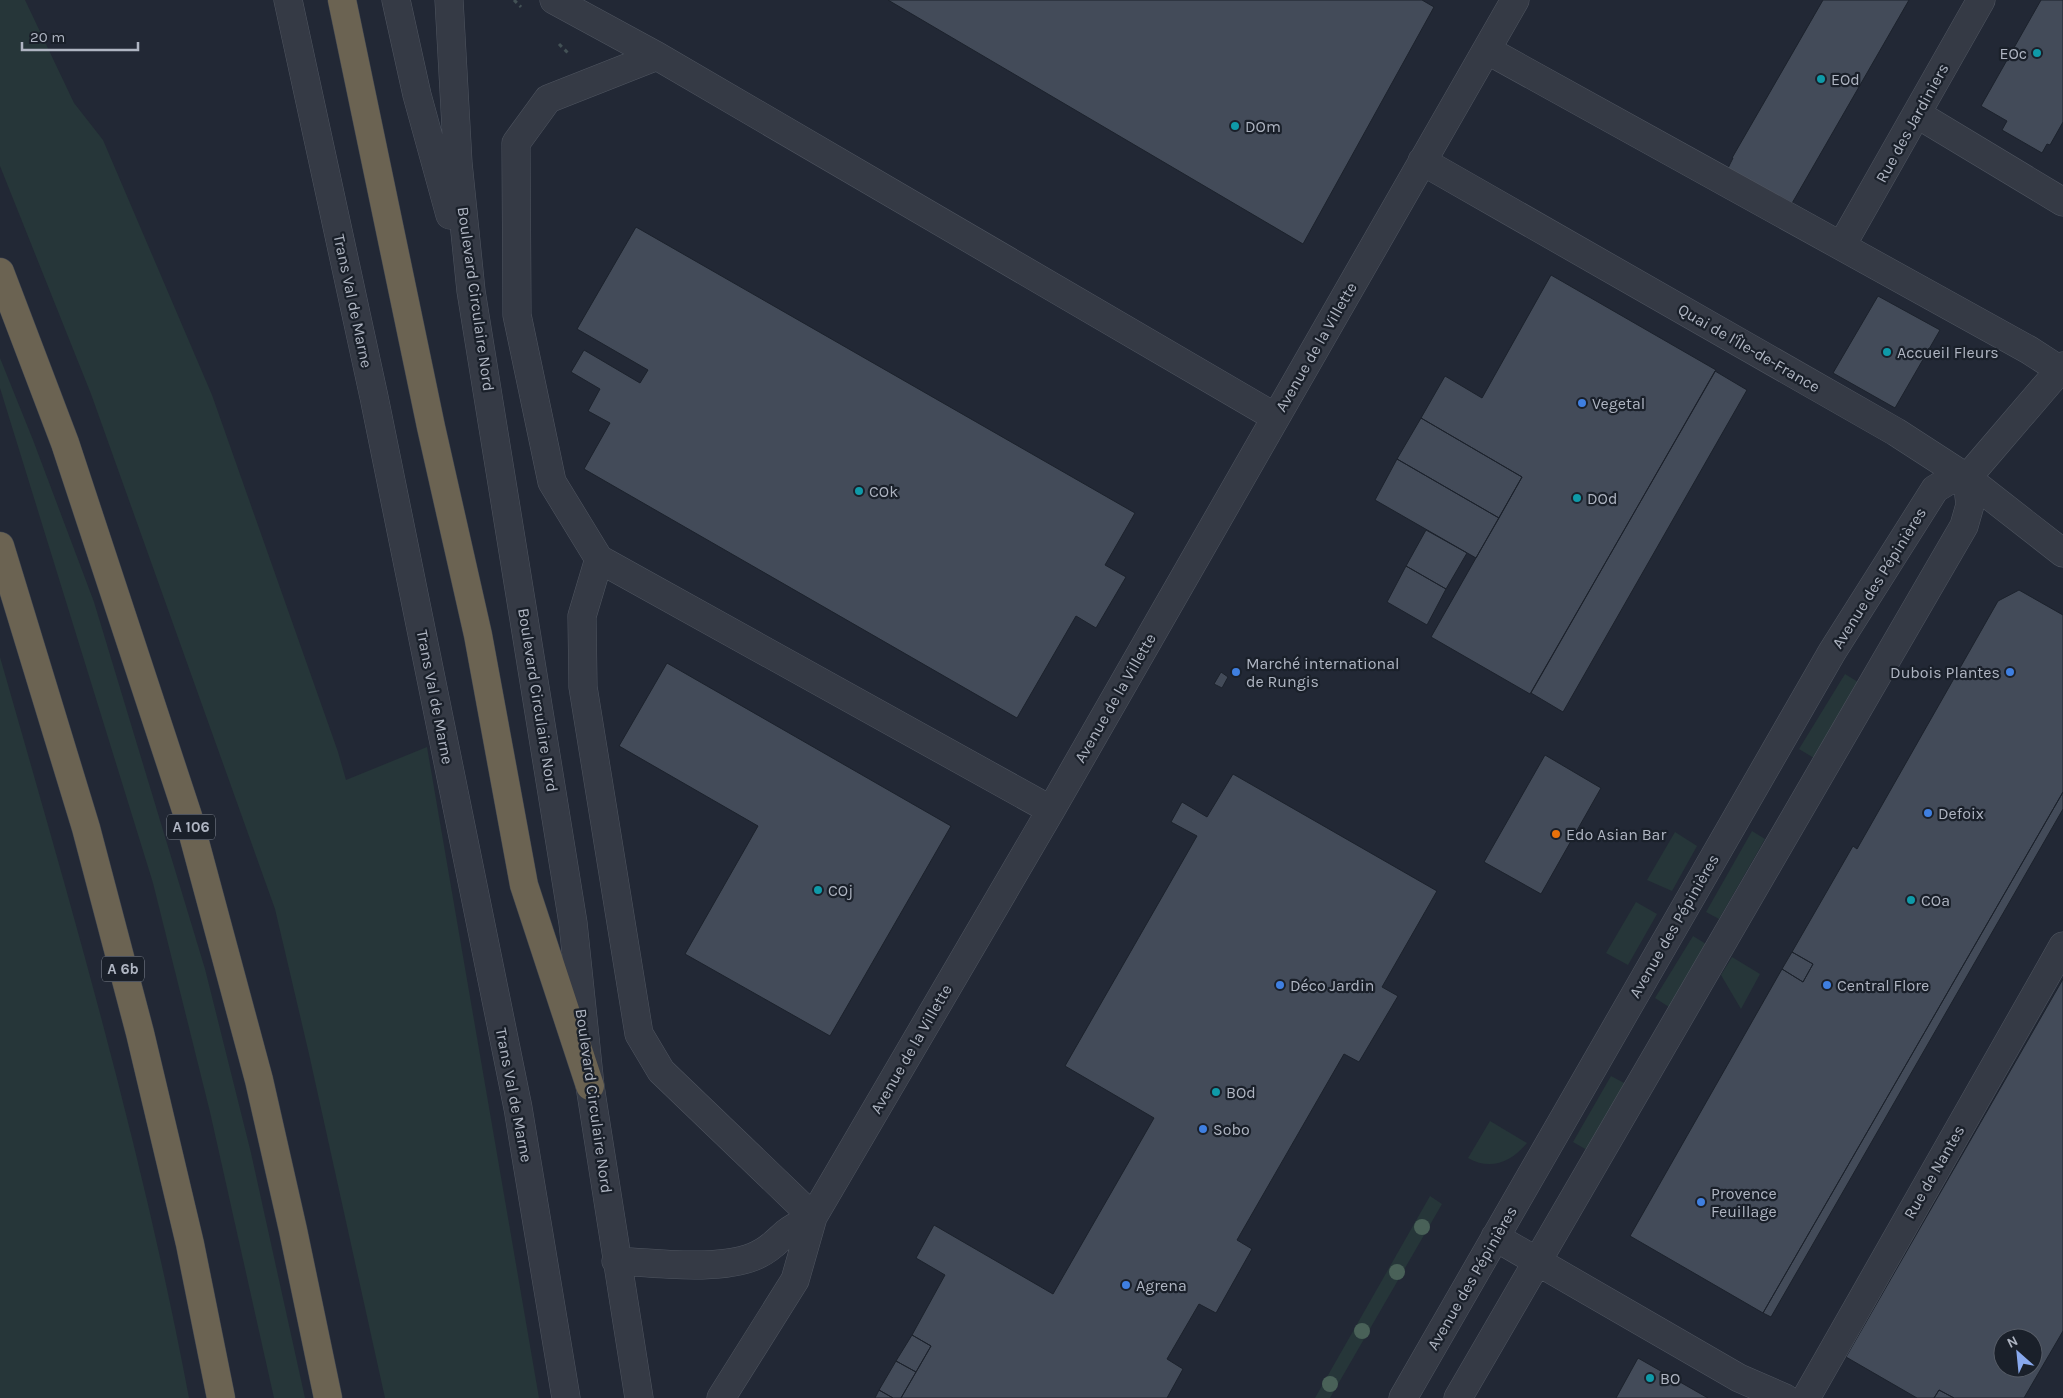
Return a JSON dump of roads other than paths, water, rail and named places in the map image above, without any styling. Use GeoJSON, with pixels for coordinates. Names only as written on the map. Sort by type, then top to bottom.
{"type":"FeatureCollection","features":[{"type":"Feature","properties":{"kind":"highway"},"geometry":{"type":"LineString","coordinates":[[342,0],[431,427],[478,634],[524,885],[590,1086]]}},
{"type":"Feature","properties":{"kind":"highway","name":"A 106"},"geometry":{"type":"LineString","coordinates":[[0,272],[65,443],[188,816],[259,1080],[294,1230],[328,1398]]}},
{"type":"Feature","properties":{"kind":"highway","name":"A 6b"},"geometry":{"type":"LineString","coordinates":[[0,546],[86,828],[140,1033],[190,1244],[222,1398]]}},
{"type":"Feature","properties":{"kind":"street","name":"Trans Val de Marne"},"geometry":{"type":"LineString","coordinates":[[288,0],[374,397],[516,1099],[566,1398]]}},
{"type":"Feature","properties":{"kind":"street"},"geometry":{"type":"LineString","coordinates":[[396,0],[417,95],[472,291]]}},
{"type":"Feature","properties":{"kind":"street","name":"Boulevard Circulaire Nord"},"geometry":{"type":"LineString","coordinates":[[449,0],[458,163],[472,291],[573,923],[590,1086],[639,1398]]}},
{"type":"Feature","properties":{"kind":"street"},"geometry":{"type":"LineString","coordinates":[[554,0],[657,56],[1275,418]]}},
{"type":"Feature","properties":{"kind":"street","name":"Avenue de la Villette"},"geometry":{"type":"LineString","coordinates":[[721,1398],[795,1280],[813,1217],[1051,810],[1515,0]]}},
{"type":"Feature","properties":{"kind":"street","name":"Rue des Jardiniers"},"geometry":{"type":"LineString","coordinates":[[1842,246],[1981,0]]}},
{"type":"Feature","properties":{"kind":"street"},"geometry":{"type":"LineString","coordinates":[[1458,1398],[1535,1262],[1964,526],[1970,505],[1966,478],[2062,369],[1487,50]]}},
{"type":"Feature","properties":{"kind":"street"},"geometry":{"type":"LineString","coordinates":[[657,56],[548,99],[516,143],[517,315],[552,482],[599,559],[1051,810]]}},
{"type":"Feature","properties":{"kind":"street"},"geometry":{"type":"LineString","coordinates":[[1917,114],[2063,202]]}},
{"type":"Feature","properties":{"kind":"street","name":"Quai de l'Île-de-France"},"geometry":{"type":"LineString","coordinates":[[1422,162],[1856,409],[1966,478],[2063,553]]}},
{"type":"Feature","properties":{"kind":"street","name":"Avenue des Pépinières"},"geometry":{"type":"LineString","coordinates":[[1403,1398],[1832,652],[1935,489],[1948,481],[1966,478]]}},
{"type":"Feature","properties":{"kind":"street"},"geometry":{"type":"LineString","coordinates":[[599,559],[582,616],[583,687],[639,1034],[661,1071],[813,1217],[787,1232],[774,1246],[757,1256],[732,1262],[698,1264],[616,1261]]}},
{"type":"Feature","properties":{"kind":"street","name":"Rue de Nantes"},"geometry":{"type":"LineString","coordinates":[[1806,1398],[2063,946]]}},
{"type":"Feature","properties":{"kind":"street"},"geometry":{"type":"LineString","coordinates":[[1494,1237],[1739,1378],[1785,1398]]}},
{"type":"Feature","properties":{"kind":"place","name":"EOc"},"geometry":{"type":"Point","coordinates":[2037,53]}},
{"type":"Feature","properties":{"kind":"place","name":"EOd"},"geometry":{"type":"Point","coordinates":[1821,79]}},
{"type":"Feature","properties":{"kind":"place","name":"DOm"},"geometry":{"type":"Point","coordinates":[1235,126]}},
{"type":"Feature","properties":{"kind":"place","name":"Accueil Fleurs"},"geometry":{"type":"Point","coordinates":[1887,352]}},
{"type":"Feature","properties":{"kind":"place","name":"Vegetal"},"geometry":{"type":"Point","coordinates":[1582,403]}},
{"type":"Feature","properties":{"kind":"place","name":"COk"},"geometry":{"type":"Point","coordinates":[859,491]}},
{"type":"Feature","properties":{"kind":"place","name":"DOd"},"geometry":{"type":"Point","coordinates":[1577,498]}},
{"type":"Feature","properties":{"kind":"place","name":"Marché international de Rungis"},"geometry":{"type":"Point","coordinates":[1236,672]}},
{"type":"Feature","properties":{"kind":"place","name":"Dubois Plantes"},"geometry":{"type":"Point","coordinates":[2010,672]}},
{"type":"Feature","properties":{"kind":"place","name":"Defoix"},"geometry":{"type":"Point","coordinates":[1928,813]}},
{"type":"Feature","properties":{"kind":"place","name":"Edo Asian Bar"},"geometry":{"type":"Point","coordinates":[1556,834]}},
{"type":"Feature","properties":{"kind":"place","name":"COj"},"geometry":{"type":"Point","coordinates":[818,890]}},
{"type":"Feature","properties":{"kind":"place","name":"COa"},"geometry":{"type":"Point","coordinates":[1911,900]}},
{"type":"Feature","properties":{"kind":"place","name":"Déco Jardin"},"geometry":{"type":"Point","coordinates":[1280,985]}},
{"type":"Feature","properties":{"kind":"place","name":"Central Flore"},"geometry":{"type":"Point","coordinates":[1827,985]}},
{"type":"Feature","properties":{"kind":"place","name":"BOd"},"geometry":{"type":"Point","coordinates":[1216,1092]}},
{"type":"Feature","properties":{"kind":"place","name":"Sobo"},"geometry":{"type":"Point","coordinates":[1203,1129]}},
{"type":"Feature","properties":{"kind":"place","name":"Provence Feuillage"},"geometry":{"type":"Point","coordinates":[1701,1202]}},
{"type":"Feature","properties":{"kind":"place","name":"Agrena"},"geometry":{"type":"Point","coordinates":[1126,1285]}},
{"type":"Feature","properties":{"kind":"place","name":"BO"},"geometry":{"type":"Point","coordinates":[1650,1378]}}]}
